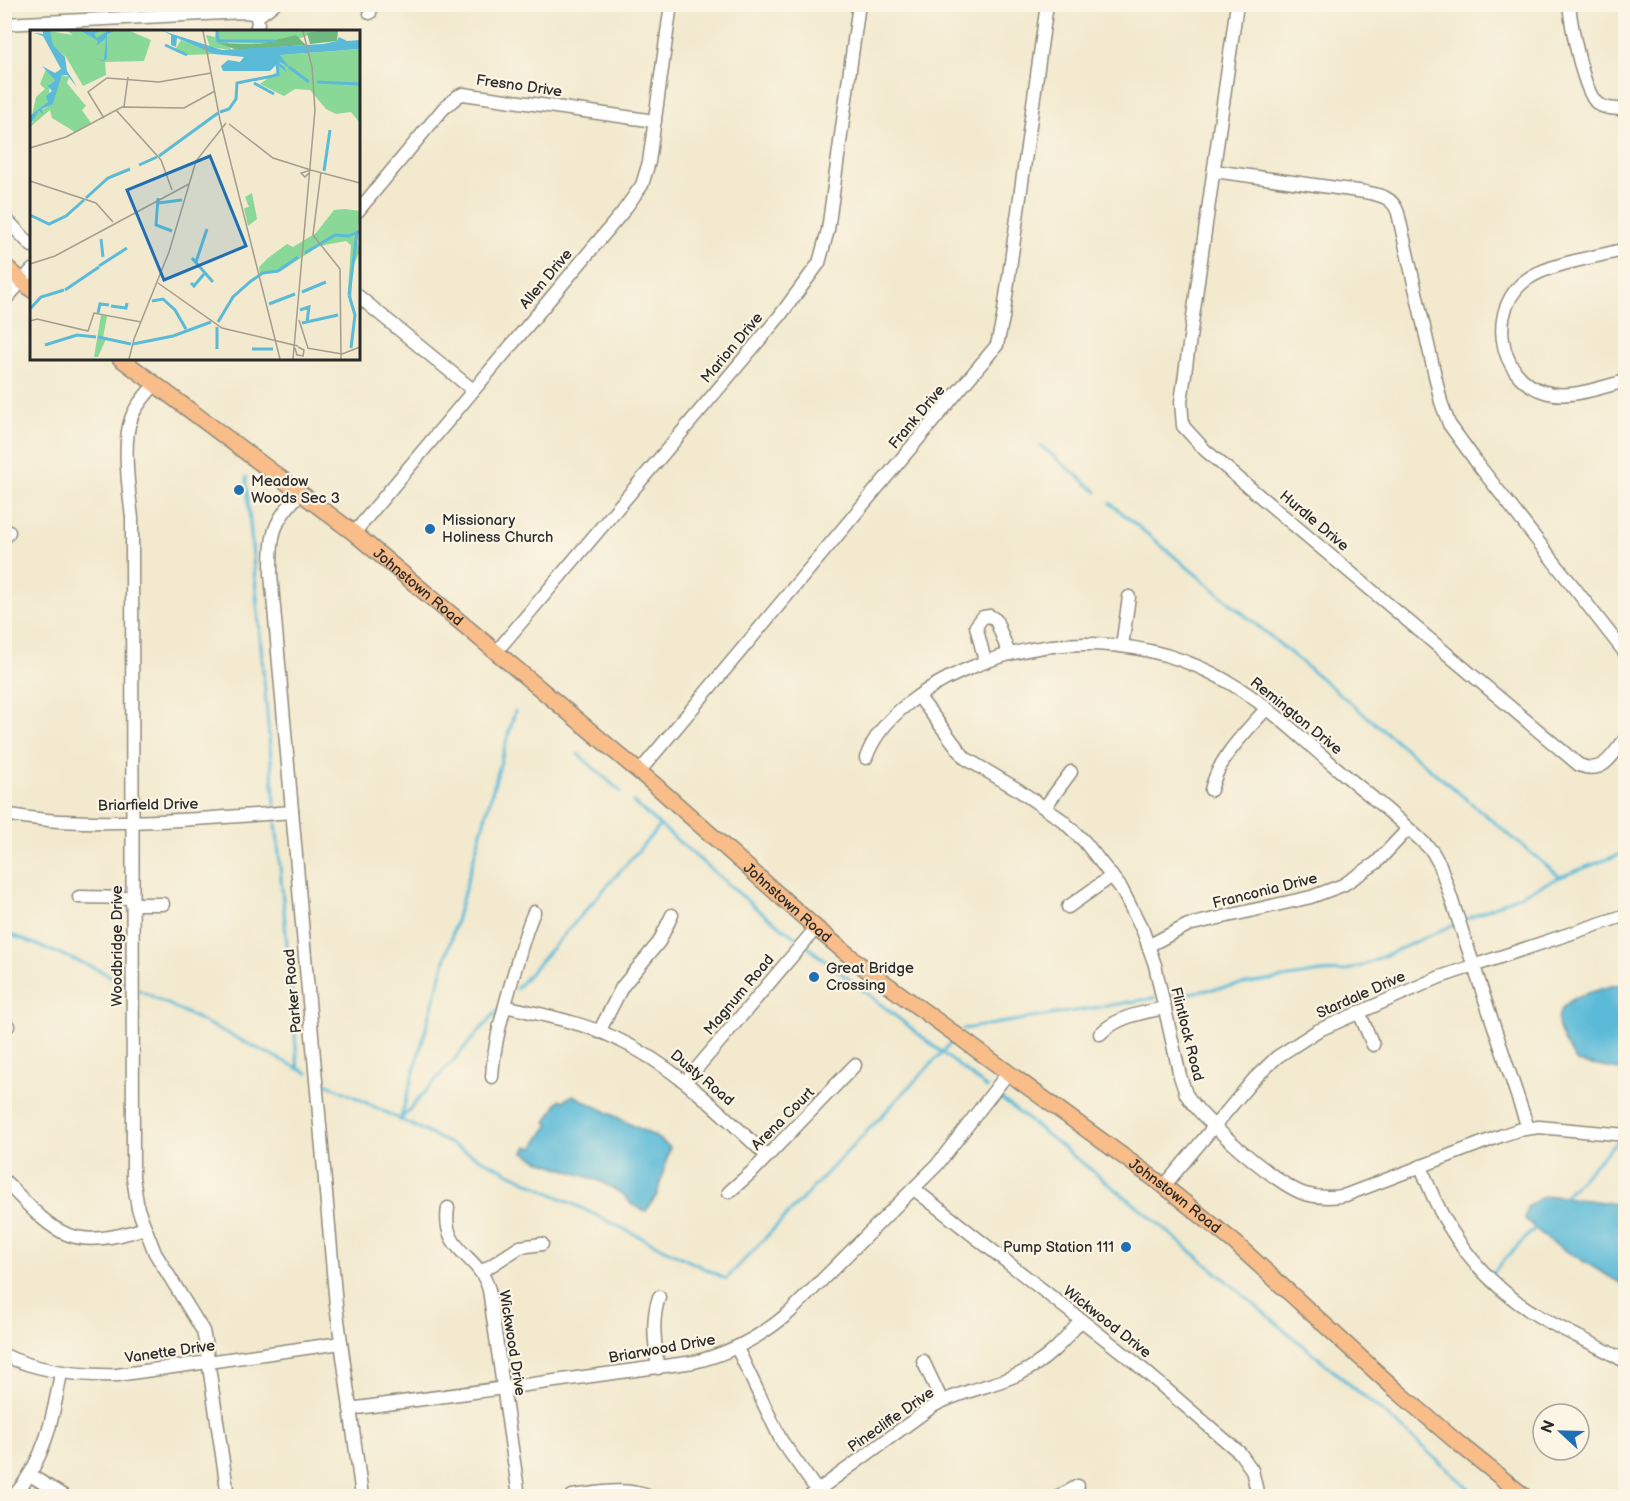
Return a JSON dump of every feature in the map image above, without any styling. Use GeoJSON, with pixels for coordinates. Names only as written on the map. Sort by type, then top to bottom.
{"type":"FeatureCollection","features":[{"type":"Feature","properties":{"kind":"main road"},"geometry":{"type":"LineString","coordinates":[[4,265],[28,280]]}},
{"type":"Feature","properties":{"kind":"main road","name":"Johnstown Road"},"geometry":{"type":"LineString","coordinates":[[123,360],[354,533],[639,772],[863,967],[887,982],[1164,1186],[1234,1242],[1316,1318],[1458,1443],[1524,1497]]}},
{"type":"Feature","properties":{"kind":"main road","name":"Johnstown Road"},"geometry":{"type":"LineString","coordinates":[[1458,1443],[1474,1463],[1508,1497]]}},
{"type":"Feature","properties":{"kind":"street"},"geometry":{"type":"LineString","coordinates":[[257,17],[274,4]]}},
{"type":"Feature","properties":{"kind":"street","name":"Allen Drive"},"geometry":{"type":"LineString","coordinates":[[354,533],[622,213],[642,185],[649,162],[671,4]]}},
{"type":"Feature","properties":{"kind":"street","name":"Marion Drive"},"geometry":{"type":"LineString","coordinates":[[495,652],[778,317],[819,263],[828,230],[859,4]]}},
{"type":"Feature","properties":{"kind":"street","name":"Frank Drive"},"geometry":{"type":"LineString","coordinates":[[639,772],[997,345],[1003,318],[1047,4]]}},
{"type":"Feature","properties":{"kind":"street","name":"Hurdle Drive"},"geometry":{"type":"LineString","coordinates":[[1237,4],[1181,402],[1181,420],[1186,431],[1205,450],[1579,765],[1589,769],[1601,766],[1626,738]]}},
{"type":"Feature","properties":{"kind":"street"},"geometry":{"type":"LineString","coordinates":[[1569,4],[1578,52],[1590,93],[1596,102],[1603,106],[1626,109]]}},
{"type":"Feature","properties":{"kind":"street"},"geometry":{"type":"LineString","coordinates":[[4,24],[244,12],[257,17],[256,30]]}},
{"type":"Feature","properties":{"kind":"street","name":"Fresno Drive"},"geometry":{"type":"LineString","coordinates":[[360,209],[443,110],[463,94],[655,121]]}},
{"type":"Feature","properties":{"kind":"street"},"geometry":{"type":"LineString","coordinates":[[1214,171],[1365,192],[1384,196],[1394,203],[1404,235],[1441,402],[1449,424],[1626,654]]}},
{"type":"Feature","properties":{"kind":"street"},"geometry":{"type":"LineString","coordinates":[[4,217],[30,244]]}},
{"type":"Feature","properties":{"kind":"street"},"geometry":{"type":"LineString","coordinates":[[1626,249],[1537,274],[1521,284],[1504,310],[1501,332],[1509,361],[1519,375],[1545,393],[1563,395],[1626,381]]}},
{"type":"Feature","properties":{"kind":"street"},"geometry":{"type":"LineString","coordinates":[[4,301],[28,280]]}},
{"type":"Feature","properties":{"kind":"street"},"geometry":{"type":"LineString","coordinates":[[360,298],[473,390]]}},
{"type":"Feature","properties":{"kind":"street","name":"Woodbridge Drive"},"geometry":{"type":"LineString","coordinates":[[155,384],[131,418],[128,441],[128,480],[132,518],[131,1156],[134,1190],[145,1228],[159,1261],[201,1328],[209,1362],[228,1497]]}},
{"type":"Feature","properties":{"kind":"street","name":"Parker Road"},"geometry":{"type":"LineString","coordinates":[[302,492],[287,507],[276,524],[271,547],[271,574],[333,1279],[362,1497]]}},
{"type":"Feature","properties":{"kind":"street"},"geometry":{"type":"LineString","coordinates":[[1122,646],[1129,597]]}},
{"type":"Feature","properties":{"kind":"street"},"geometry":{"type":"LineString","coordinates":[[985,661],[976,626],[984,617],[990,616],[996,620],[1009,654]]}},
{"type":"Feature","properties":{"kind":"street","name":"Remington Drive"},"geometry":{"type":"LineString","coordinates":[[866,758],[870,746],[881,729],[919,697],[958,673],[985,661],[1042,646],[1078,643],[1122,646],[1161,654],[1209,672],[1236,687],[1266,709],[1432,851],[1440,865],[1528,1128]]}},
{"type":"Feature","properties":{"kind":"street","name":"Flintlock Road"},"geometry":{"type":"LineString","coordinates":[[919,697],[965,758],[1045,807],[1084,841],[1112,876],[1132,908],[1149,946],[1186,1094],[1193,1106],[1214,1126],[1287,1186],[1319,1197],[1346,1195],[1503,1135],[1528,1128],[1626,1135]]}},
{"type":"Feature","properties":{"kind":"street"},"geometry":{"type":"LineString","coordinates":[[1211,790],[1216,771],[1224,758],[1266,709]]}},
{"type":"Feature","properties":{"kind":"street"},"geometry":{"type":"LineString","coordinates":[[1045,807],[1071,772]]}},
{"type":"Feature","properties":{"kind":"street","name":"Briarfield Drive"},"geometry":{"type":"LineString","coordinates":[[4,814],[58,821],[132,821],[193,820],[292,812]]}},
{"type":"Feature","properties":{"kind":"street","name":"Franconia Drive"},"geometry":{"type":"LineString","coordinates":[[1149,946],[1188,925],[1311,897],[1342,885],[1376,863],[1408,829]]}},
{"type":"Feature","properties":{"kind":"street"},"geometry":{"type":"LineString","coordinates":[[1068,907],[1112,876]]}},
{"type":"Feature","properties":{"kind":"street"},"geometry":{"type":"LineString","coordinates":[[79,897],[163,904]]}},
{"type":"Feature","properties":{"kind":"street"},"geometry":{"type":"LineString","coordinates":[[492,1077],[494,1047],[534,912]]}},
{"type":"Feature","properties":{"kind":"street"},"geometry":{"type":"LineString","coordinates":[[599,1032],[622,987],[659,942],[672,915]]}},
{"type":"Feature","properties":{"kind":"street","name":"Stardale Drive"},"geometry":{"type":"LineString","coordinates":[[1164,1186],[1254,1079],[1277,1057],[1317,1031],[1440,977],[1626,915]]}},
{"type":"Feature","properties":{"kind":"street","name":"Magnum Road"},"geometry":{"type":"LineString","coordinates":[[686,1081],[816,928]]}},
{"type":"Feature","properties":{"kind":"street","name":"Dusty Road"},"geometry":{"type":"LineString","coordinates":[[505,1006],[599,1032],[639,1050],[686,1081],[767,1156]]}},
{"type":"Feature","properties":{"kind":"street"},"geometry":{"type":"LineString","coordinates":[[1100,1034],[1112,1024],[1129,1016],[1165,1008]]}},
{"type":"Feature","properties":{"kind":"street"},"geometry":{"type":"LineString","coordinates":[[1359,1012],[1373,1045]]}},
{"type":"Feature","properties":{"kind":"street","name":"Arena Court"},"geometry":{"type":"LineString","coordinates":[[729,1192],[855,1065]]}},
{"type":"Feature","properties":{"kind":"street","name":"Briarwood Drive"},"geometry":{"type":"LineString","coordinates":[[350,1409],[658,1368],[694,1362],[738,1348],[771,1328],[790,1312],[914,1188],[950,1149],[1008,1073]]}},
{"type":"Feature","properties":{"kind":"street"},"geometry":{"type":"LineString","coordinates":[[1421,1166],[1429,1189],[1446,1223],[1468,1256],[1485,1274],[1504,1292],[1534,1313],[1626,1362]]}},
{"type":"Feature","properties":{"kind":"street"},"geometry":{"type":"LineString","coordinates":[[4,1180],[44,1220],[71,1236],[89,1240],[116,1238],[145,1228]]}},
{"type":"Feature","properties":{"kind":"street","name":"Wickwood Drive"},"geometry":{"type":"LineString","coordinates":[[914,1188],[930,1203],[1165,1387],[1240,1453],[1252,1470],[1258,1497]]}},
{"type":"Feature","properties":{"kind":"street","name":"Wickwood Drive"},"geometry":{"type":"LineString","coordinates":[[448,1208],[446,1225],[450,1237],[459,1250],[481,1272],[489,1290],[519,1497]]}},
{"type":"Feature","properties":{"kind":"street"},"geometry":{"type":"LineString","coordinates":[[481,1272],[520,1247],[542,1244]]}},
{"type":"Feature","properties":{"kind":"street"},"geometry":{"type":"LineString","coordinates":[[658,1368],[653,1325],[659,1297]]}},
{"type":"Feature","properties":{"kind":"street","name":"Pinecliffe Drive"},"geometry":{"type":"LineString","coordinates":[[817,1495],[917,1417],[942,1401],[1017,1375],[1033,1367],[1052,1354],[1082,1320]]}},
{"type":"Feature","properties":{"kind":"street","name":"Vanette Drive"},"geometry":{"type":"LineString","coordinates":[[4,1355],[62,1373],[93,1376],[341,1343]]}},
{"type":"Feature","properties":{"kind":"street"},"geometry":{"type":"LineString","coordinates":[[738,1348],[781,1440],[817,1495]]}},
{"type":"Feature","properties":{"kind":"street"},"geometry":{"type":"LineString","coordinates":[[923,1361],[942,1401]]}},
{"type":"Feature","properties":{"kind":"street"},"geometry":{"type":"LineString","coordinates":[[14,1497],[30,1475],[44,1446],[52,1424],[62,1373]]}},
{"type":"Feature","properties":{"kind":"street"},"geometry":{"type":"LineString","coordinates":[[30,1475],[64,1497]]}},
{"type":"Feature","properties":{"kind":"street"},"geometry":{"type":"LineString","coordinates":[[1060,1497],[1078,1486]]}},
{"type":"Feature","properties":{"kind":"street"},"geometry":{"type":"LineString","coordinates":[[572,1497],[618,1490],[638,1492],[648,1496]]}},
{"type":"Feature","properties":{"kind":"water"},"geometry":{"type":"Polygon","coordinates":[[[1625,983],[1625,1071],[1577,1062],[1560,1030],[1558,1021],[1560,1013],[1565,1005],[1574,999],[1625,983]]]}},
{"type":"Feature","properties":{"kind":"water"},"geometry":{"type":"Polygon","coordinates":[[[573,1095],[654,1136],[670,1147],[657,1195],[646,1211],[632,1205],[624,1195],[602,1182],[540,1161],[524,1152],[527,1146],[533,1148],[549,1124],[546,1122],[560,1099],[563,1101],[573,1095]]]}},
{"type":"Feature","properties":{"kind":"water"},"geometry":{"type":"Polygon","coordinates":[[[1556,1196],[1625,1205],[1625,1286],[1549,1241],[1525,1219],[1527,1207],[1542,1197],[1556,1196]]]}},
{"type":"Feature","properties":{"kind":"waterway"},"geometry":{"type":"LineString","coordinates":[[1041,446],[1097,492]]}},
{"type":"Feature","properties":{"kind":"waterway"},"geometry":{"type":"LineString","coordinates":[[246,477],[275,805]]}},
{"type":"Feature","properties":{"kind":"waterway"},"geometry":{"type":"LineString","coordinates":[[1110,503],[1560,877]]}},
{"type":"Feature","properties":{"kind":"waterway"},"geometry":{"type":"LineString","coordinates":[[400,1121],[515,711]]}},
{"type":"Feature","properties":{"kind":"waterway"},"geometry":{"type":"LineString","coordinates":[[578,754],[621,792]]}},
{"type":"Feature","properties":{"kind":"waterway"},"geometry":{"type":"LineString","coordinates":[[633,802],[757,909],[795,937]]}},
{"type":"Feature","properties":{"kind":"waterway"},"geometry":{"type":"LineString","coordinates":[[276,821],[298,1069]]}},
{"type":"Feature","properties":{"kind":"waterway"},"geometry":{"type":"LineString","coordinates":[[516,989],[660,826]]}},
{"type":"Feature","properties":{"kind":"waterway"},"geometry":{"type":"LineString","coordinates":[[1467,919],[1560,877],[1626,852]]}},
{"type":"Feature","properties":{"kind":"waterway"},"geometry":{"type":"LineString","coordinates":[[1170,996],[1321,972],[1344,971],[1364,965],[1453,925]]}},
{"type":"Feature","properties":{"kind":"waterway"},"geometry":{"type":"LineString","coordinates":[[4,932],[95,968],[124,983]]}},
{"type":"Feature","properties":{"kind":"waterway"},"geometry":{"type":"LineString","coordinates":[[808,947],[987,1088]]}},
{"type":"Feature","properties":{"kind":"waterway"},"geometry":{"type":"LineString","coordinates":[[139,990],[308,1073]]}},
{"type":"Feature","properties":{"kind":"waterway"},"geometry":{"type":"LineString","coordinates":[[963,1029],[1155,998]]}},
{"type":"Feature","properties":{"kind":"waterway"},"geometry":{"type":"LineString","coordinates":[[401,1119],[498,1010]]}},
{"type":"Feature","properties":{"kind":"waterway"},"geometry":{"type":"LineString","coordinates":[[324,1082],[726,1279],[952,1042]]}},
{"type":"Feature","properties":{"kind":"waterway"},"geometry":{"type":"LineString","coordinates":[[999,1097],[1142,1210],[1398,1425],[1477,1496]]}},
{"type":"Feature","properties":{"kind":"waterway"},"geometry":{"type":"LineString","coordinates":[[1562,1199],[1616,1142]]}},
{"type":"Feature","properties":{"kind":"waterway"},"geometry":{"type":"LineString","coordinates":[[1491,1274],[1535,1228]]}},
{"type":"Feature","properties":{"kind":"place","name":"Meadow Woods Sec 3"},"geometry":{"type":"Point","coordinates":[239,490]}},
{"type":"Feature","properties":{"kind":"place","name":"Missionary Holiness Church"},"geometry":{"type":"Point","coordinates":[430,529]}},
{"type":"Feature","properties":{"kind":"place","name":"Great Bridge Crossing"},"geometry":{"type":"Point","coordinates":[814,977]}},
{"type":"Feature","properties":{"kind":"place","name":"Pump Station 111"},"geometry":{"type":"Point","coordinates":[1126,1247]}}]}
